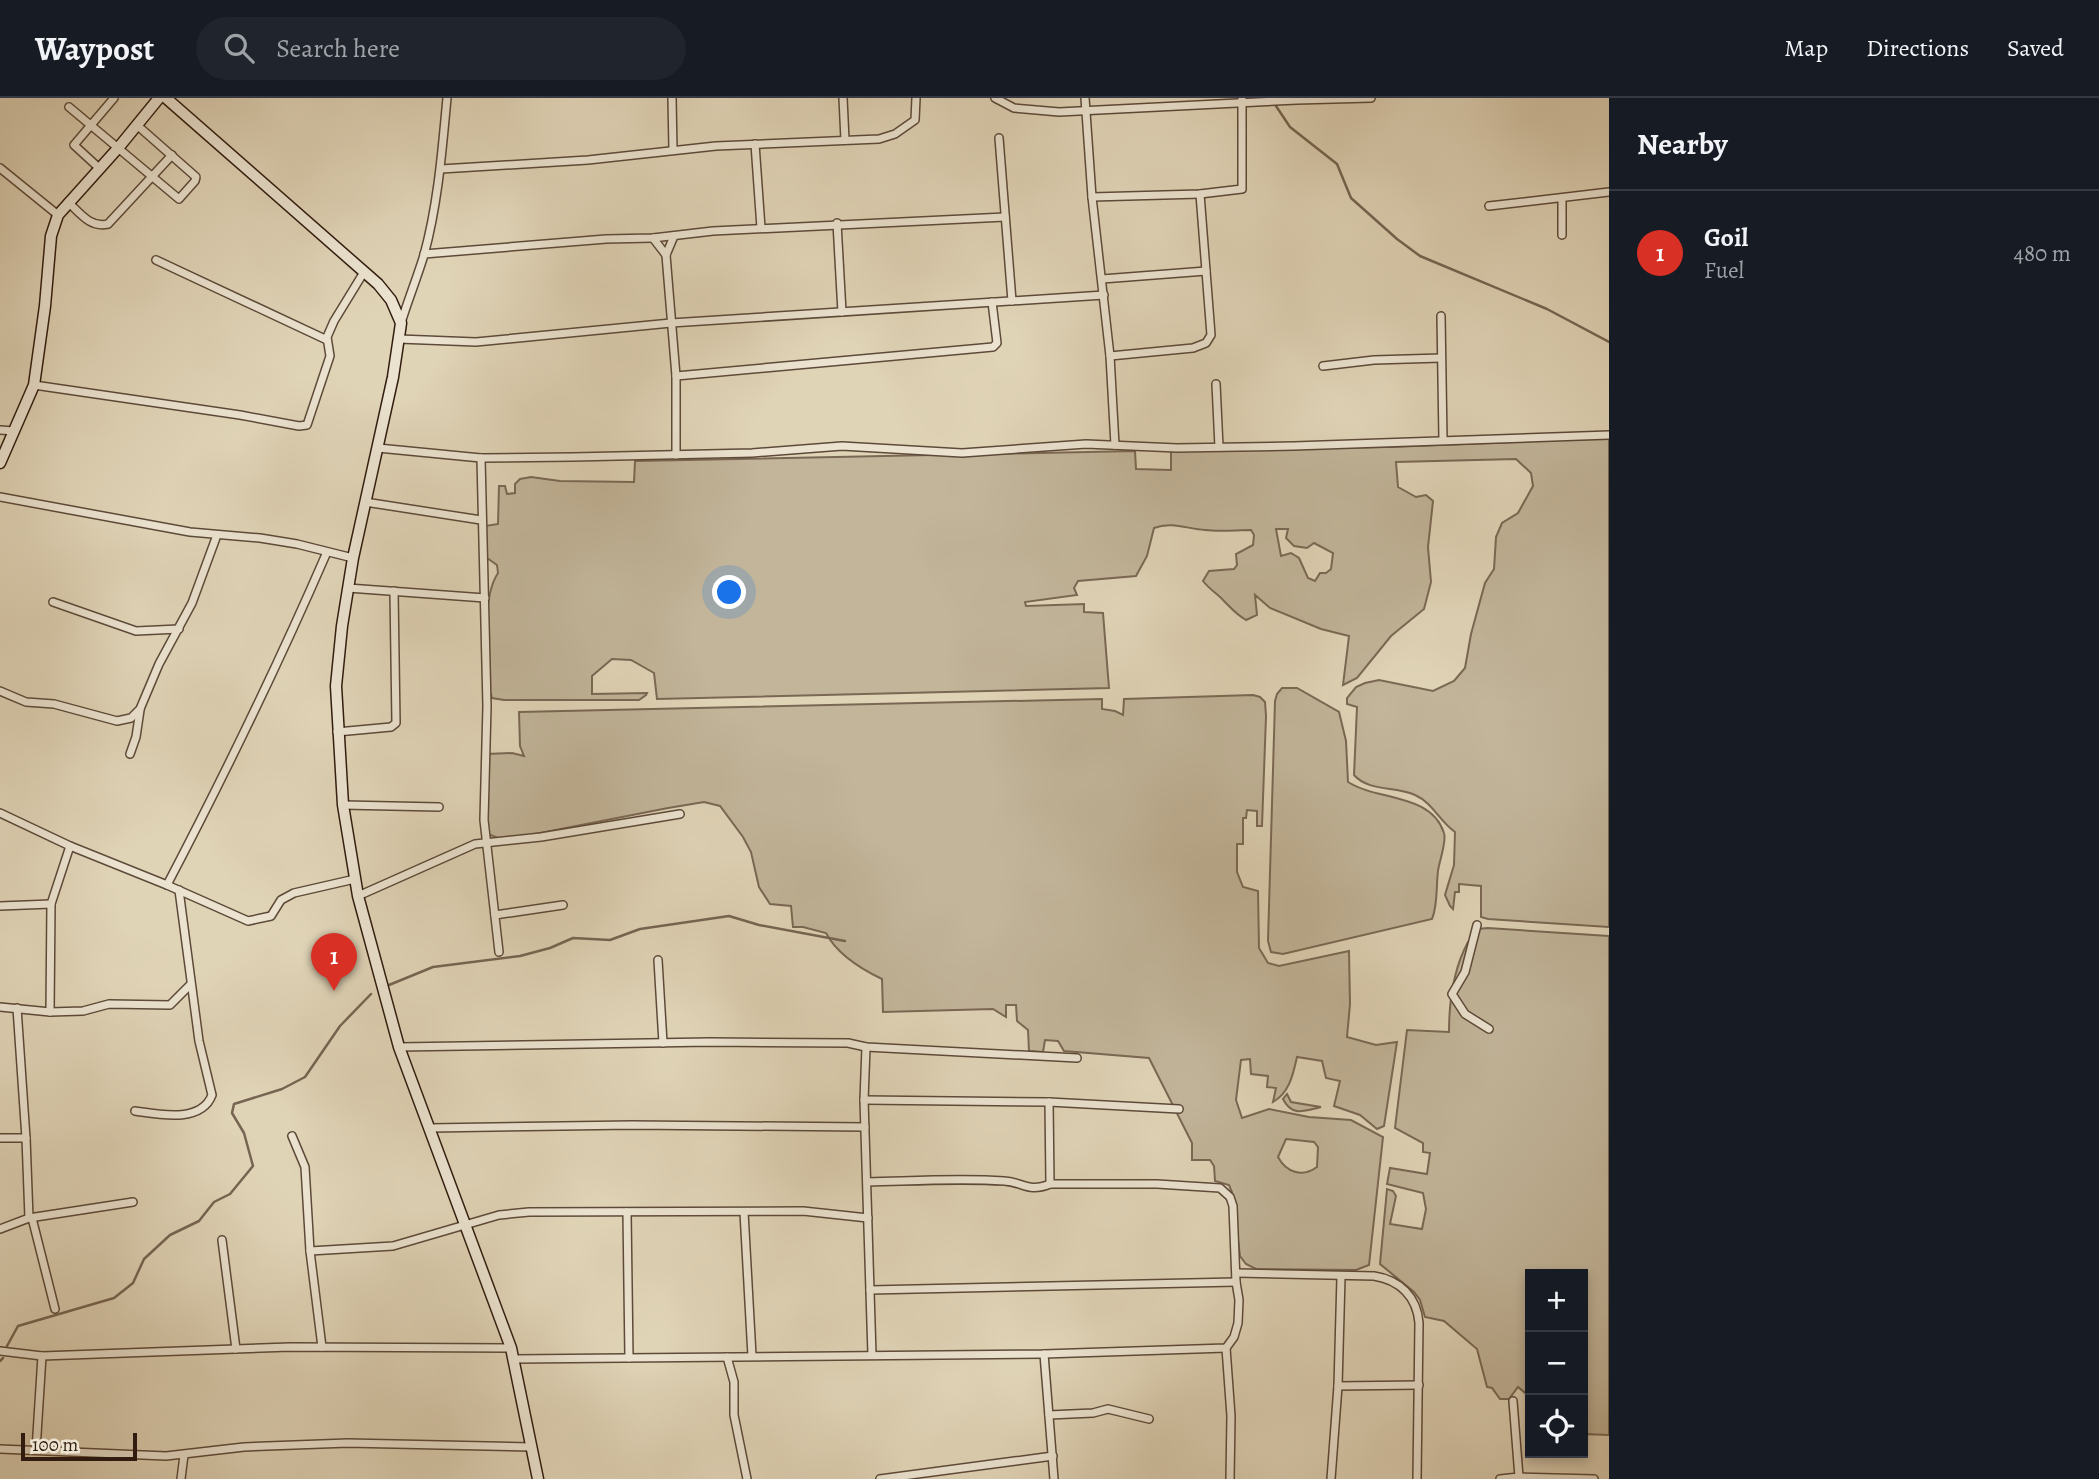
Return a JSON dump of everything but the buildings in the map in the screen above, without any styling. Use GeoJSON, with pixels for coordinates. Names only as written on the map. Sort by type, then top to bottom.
{"type":"FeatureCollection","features":[{"type":"Feature","properties":{"kind":"street"},"geometry":{"type":"LineString","coordinates":[[99,168],[74,145],[114,98]]}},
{"type":"Feature","properties":{"kind":"street"},"geometry":{"type":"LineString","coordinates":[[0,463],[34,385],[51,236],[58,215],[138,126],[159,98]]}},
{"type":"Feature","properties":{"kind":"street"},"geometry":{"type":"LineString","coordinates":[[166,98],[364,272],[391,300],[401,323]]}},
{"type":"Feature","properties":{"kind":"street"},"geometry":{"type":"LineString","coordinates":[[447,98],[441,169],[424,254],[401,323],[378,448],[353,558],[336,687],[337,732],[343,805],[358,895],[399,1047],[511,1348],[538,1479]]}},
{"type":"Feature","properties":{"kind":"street"},"geometry":{"type":"LineString","coordinates":[[672,98],[673,150]]}},
{"type":"Feature","properties":{"kind":"street"},"geometry":{"type":"LineString","coordinates":[[843,98],[845,141]]}},
{"type":"Feature","properties":{"kind":"street"},"geometry":{"type":"LineString","coordinates":[[441,169],[510,166],[755,144],[879,138],[904,130],[915,120],[916,98]]}},
{"type":"Feature","properties":{"kind":"street"},"geometry":{"type":"LineString","coordinates":[[995,98],[1014,108],[1059,112],[1169,102],[1371,98]]}},
{"type":"Feature","properties":{"kind":"street"},"geometry":{"type":"LineString","coordinates":[[1085,98],[1092,197],[1110,356],[1115,445]]}},
{"type":"Feature","properties":{"kind":"street"},"geometry":{"type":"LineString","coordinates":[[1092,197],[1200,194],[1242,189],[1242,100]]}},
{"type":"Feature","properties":{"kind":"street"},"geometry":{"type":"LineString","coordinates":[[69,107],[179,199],[195,181],[194,174],[138,126]]}},
{"type":"Feature","properties":{"kind":"street"},"geometry":{"type":"LineString","coordinates":[[999,138],[1012,301]]}},
{"type":"Feature","properties":{"kind":"street"},"geometry":{"type":"LineString","coordinates":[[755,144],[761,228]]}},
{"type":"Feature","properties":{"kind":"street"},"geometry":{"type":"LineString","coordinates":[[68,202],[90,222],[96,225],[108,224],[172,155]]}},
{"type":"Feature","properties":{"kind":"street"},"geometry":{"type":"LineString","coordinates":[[0,168],[58,215]]}},
{"type":"Feature","properties":{"kind":"street"},"geometry":{"type":"LineString","coordinates":[[1489,206],[1609,192]]}},
{"type":"Feature","properties":{"kind":"street"},"geometry":{"type":"LineString","coordinates":[[1110,356],[1193,348],[1206,343],[1212,331],[1200,194]]}},
{"type":"Feature","properties":{"kind":"street"},"geometry":{"type":"LineString","coordinates":[[1562,198],[1562,235]]}},
{"type":"Feature","properties":{"kind":"street"},"geometry":{"type":"LineString","coordinates":[[424,254],[837,223],[1005,216]]}},
{"type":"Feature","properties":{"kind":"street"},"geometry":{"type":"LineString","coordinates":[[837,223],[842,312]]}},
{"type":"Feature","properties":{"kind":"street"},"geometry":{"type":"LineString","coordinates":[[674,236],[666,255],[676,376],[676,455]]}},
{"type":"Feature","properties":{"kind":"street"},"geometry":{"type":"LineString","coordinates":[[653,238],[666,255]]}},
{"type":"Feature","properties":{"kind":"street"},"geometry":{"type":"LineString","coordinates":[[156,260],[327,340]]}},
{"type":"Feature","properties":{"kind":"street"},"geometry":{"type":"LineString","coordinates":[[1102,279],[1206,271]]}},
{"type":"Feature","properties":{"kind":"street"},"geometry":{"type":"LineString","coordinates":[[34,385],[299,426],[307,425],[330,356],[327,340],[334,321],[364,272]]}},
{"type":"Feature","properties":{"kind":"street"},"geometry":{"type":"LineString","coordinates":[[399,339],[476,342],[671,323],[1104,295]]}},
{"type":"Feature","properties":{"kind":"street"},"geometry":{"type":"LineString","coordinates":[[676,376],[993,347],[997,342],[992,302]]}},
{"type":"Feature","properties":{"kind":"street"},"geometry":{"type":"LineString","coordinates":[[1441,316],[1443,440]]}},
{"type":"Feature","properties":{"kind":"street"},"geometry":{"type":"LineString","coordinates":[[1322,366],[1374,359],[1441,358]]}},
{"type":"Feature","properties":{"kind":"street"},"geometry":{"type":"LineString","coordinates":[[1216,384],[1219,447]]}},
{"type":"Feature","properties":{"kind":"street"},"geometry":{"type":"LineString","coordinates":[[0,430],[14,431]]}},
{"type":"Feature","properties":{"kind":"street"},"geometry":{"type":"LineString","coordinates":[[378,448],[481,458],[752,453],[842,446],[962,453],[1065,445],[1219,447],[1609,435]]}},
{"type":"Feature","properties":{"kind":"street"},"geometry":{"type":"LineString","coordinates":[[481,458],[487,717],[484,820],[499,952]]}},
{"type":"Feature","properties":{"kind":"street"},"geometry":{"type":"LineString","coordinates":[[0,497],[218,535],[260,538],[353,558]]}},
{"type":"Feature","properties":{"kind":"street"},"geometry":{"type":"LineString","coordinates":[[365,502],[481,520]]}},
{"type":"Feature","properties":{"kind":"street"},"geometry":{"type":"LineString","coordinates":[[130,754],[136,737],[140,709],[155,672],[192,603],[218,535]]}},
{"type":"Feature","properties":{"kind":"street"},"geometry":{"type":"LineString","coordinates":[[167,885],[264,692],[327,552]]}},
{"type":"Feature","properties":{"kind":"street"},"geometry":{"type":"LineString","coordinates":[[348,588],[485,598]]}},
{"type":"Feature","properties":{"kind":"street"},"geometry":{"type":"LineString","coordinates":[[337,732],[391,727],[396,723],[394,591]]}},
{"type":"Feature","properties":{"kind":"street"},"geometry":{"type":"LineString","coordinates":[[53,602],[136,631],[179,629]]}},
{"type":"Feature","properties":{"kind":"street"},"geometry":{"type":"LineString","coordinates":[[0,691],[26,702],[54,705],[117,720],[127,720],[140,709]]}},
{"type":"Feature","properties":{"kind":"street"},"geometry":{"type":"LineString","coordinates":[[343,805],[439,807]]}},
{"type":"Feature","properties":{"kind":"street"},"geometry":{"type":"LineString","coordinates":[[0,813],[70,846],[248,921],[271,916],[281,900],[294,893],[355,880]]}},
{"type":"Feature","properties":{"kind":"street"},"geometry":{"type":"LineString","coordinates":[[358,895],[462,848],[486,842],[680,814]]}},
{"type":"Feature","properties":{"kind":"street"},"geometry":{"type":"LineString","coordinates":[[51,1012],[51,904],[70,846]]}},
{"type":"Feature","properties":{"kind":"street"},"geometry":{"type":"LineString","coordinates":[[135,1111],[187,1114],[210,1101],[212,1095],[199,1041],[179,890]]}},
{"type":"Feature","properties":{"kind":"street"},"geometry":{"type":"LineString","coordinates":[[0,906],[51,904]]}},
{"type":"Feature","properties":{"kind":"street"},"geometry":{"type":"LineString","coordinates":[[495,915],[563,905]]}},
{"type":"Feature","properties":{"kind":"street"},"geometry":{"type":"LineString","coordinates":[[1477,925],[1465,972],[1452,994],[1465,1014],[1489,1029]]}},
{"type":"Feature","properties":{"kind":"street"},"geometry":{"type":"LineString","coordinates":[[659,960],[663,1043]]}},
{"type":"Feature","properties":{"kind":"street"},"geometry":{"type":"LineString","coordinates":[[0,1007],[51,1012],[83,1011],[109,1004],[170,1005],[190,985]]}},
{"type":"Feature","properties":{"kind":"street"},"geometry":{"type":"LineString","coordinates":[[17,1008],[30,1218],[55,1309]]}},
{"type":"Feature","properties":{"kind":"street"},"geometry":{"type":"LineString","coordinates":[[399,1047],[848,1043],[866,1047],[1077,1058]]}},
{"type":"Feature","properties":{"kind":"street"},"geometry":{"type":"LineString","coordinates":[[866,1047],[864,1100],[872,1355]]}},
{"type":"Feature","properties":{"kind":"street"},"geometry":{"type":"LineString","coordinates":[[864,1100],[1049,1102],[1179,1109]]}},
{"type":"Feature","properties":{"kind":"street"},"geometry":{"type":"LineString","coordinates":[[1049,1102],[1050,1184]]}},
{"type":"Feature","properties":{"kind":"street"},"geometry":{"type":"LineString","coordinates":[[430,1128],[632,1125],[865,1127]]}},
{"type":"Feature","properties":{"kind":"street"},"geometry":{"type":"LineString","coordinates":[[292,1136],[305,1167],[310,1251],[322,1347]]}},
{"type":"Feature","properties":{"kind":"street"},"geometry":{"type":"LineString","coordinates":[[0,1138],[26,1138]]}},
{"type":"Feature","properties":{"kind":"street"},"geometry":{"type":"LineString","coordinates":[[868,1182],[1006,1181],[1025,1188],[1040,1188],[1050,1184],[1157,1184],[1220,1188],[1230,1196],[1233,1206],[1239,1300],[1238,1323],[1234,1337],[1226,1348],[1231,1416],[1230,1479]]}},
{"type":"Feature","properties":{"kind":"street"},"geometry":{"type":"LineString","coordinates":[[0,1229],[30,1218],[133,1202]]}},
{"type":"Feature","properties":{"kind":"street"},"geometry":{"type":"LineString","coordinates":[[310,1251],[393,1246],[499,1215],[529,1212],[818,1212],[868,1218]]}},
{"type":"Feature","properties":{"kind":"street"},"geometry":{"type":"LineString","coordinates":[[627,1212],[629,1358]]}},
{"type":"Feature","properties":{"kind":"street"},"geometry":{"type":"LineString","coordinates":[[744,1212],[752,1356]]}},
{"type":"Feature","properties":{"kind":"street"},"geometry":{"type":"LineString","coordinates":[[222,1240],[236,1349]]}},
{"type":"Feature","properties":{"kind":"street"},"geometry":{"type":"LineString","coordinates":[[870,1290],[1237,1277],[1386,1278],[1407,1292],[1416,1302],[1419,1323],[1417,1479]]}},
{"type":"Feature","properties":{"kind":"street"},"geometry":{"type":"LineString","coordinates":[[1331,1479],[1338,1386],[1341,1277]]}},
{"type":"Feature","properties":{"kind":"street"},"geometry":{"type":"LineString","coordinates":[[0,1351],[42,1356],[322,1347],[511,1348]]}},
{"type":"Feature","properties":{"kind":"street"},"geometry":{"type":"LineString","coordinates":[[514,1359],[1044,1354],[1226,1348]]}},
{"type":"Feature","properties":{"kind":"street"},"geometry":{"type":"LineString","coordinates":[[1044,1354],[1055,1479]]}},
{"type":"Feature","properties":{"kind":"street"},"geometry":{"type":"LineString","coordinates":[[36,1450],[42,1356]]}},
{"type":"Feature","properties":{"kind":"street"},"geometry":{"type":"LineString","coordinates":[[727,1357],[734,1382],[734,1415],[747,1479]]}},
{"type":"Feature","properties":{"kind":"street"},"geometry":{"type":"LineString","coordinates":[[1338,1386],[1419,1385]]}},
{"type":"Feature","properties":{"kind":"street"},"geometry":{"type":"LineString","coordinates":[[1513,1401],[1519,1477]]}},
{"type":"Feature","properties":{"kind":"street"},"geometry":{"type":"LineString","coordinates":[[1049,1415],[1093,1413],[1108,1409],[1149,1419]]}},
{"type":"Feature","properties":{"kind":"street"},"geometry":{"type":"LineString","coordinates":[[0,1449],[184,1455],[244,1447],[348,1443],[532,1447]]}},
{"type":"Feature","properties":{"kind":"street"},"geometry":{"type":"LineString","coordinates":[[181,1479],[184,1455]]}},
{"type":"Feature","properties":{"kind":"street"},"geometry":{"type":"LineString","coordinates":[[880,1479],[1053,1456]]}},
{"type":"Feature","properties":{"kind":"street"},"geometry":{"type":"LineString","coordinates":[[1500,1479],[1594,1479]]}},
{"type":"Feature","properties":{"kind":"shaded area"},"geometry":{"type":"Polygon","coordinates":[[[1609,438],[1609,927],[1481,917],[1481,886],[1459,884],[1453,909],[1445,895],[1454,865],[1455,832],[1421,798],[1408,792],[1367,784],[1354,775],[1357,707],[1347,704],[1347,698],[1356,687],[1379,680],[1433,691],[1454,681],[1465,668],[1485,583],[1494,569],[1496,537],[1502,523],[1518,513],[1533,486],[1531,473],[1516,459],[1396,462],[1398,487],[1416,497],[1426,495],[1433,501],[1428,547],[1431,582],[1424,609],[1391,636],[1357,678],[1343,685],[1349,636],[1321,629],[1270,608],[1255,595],[1257,615],[1246,620],[1203,581],[1209,571],[1234,569],[1237,565],[1236,554],[1253,545],[1254,535],[1251,530],[1211,531],[1167,525],[1154,528],[1147,556],[1136,576],[1078,581],[1074,588],[1077,595],[1025,602],[1026,606],[1084,604],[1084,612],[1103,613],[1109,688],[657,699],[654,673],[631,660],[612,659],[592,676],[592,694],[647,693],[646,695],[639,700],[492,698],[487,671],[486,635],[489,599],[498,573],[497,565],[487,558],[485,526],[498,524],[499,486],[505,486],[507,494],[515,493],[515,484],[520,479],[531,477],[560,481],[634,482],[635,461],[1135,451],[1136,469],[1171,470],[1171,450],[1390,447],[1609,438]],[[1276,529],[1281,556],[1291,553],[1299,558],[1308,578],[1315,581],[1320,573],[1331,569],[1333,553],[1314,543],[1307,548],[1294,546],[1286,538],[1288,529],[1276,529]]]}},
{"type":"Feature","properties":{"kind":"shaded area"},"geometry":{"type":"Polygon","coordinates":[[[1282,688],[1297,688],[1339,712],[1346,741],[1348,782],[1416,804],[1437,820],[1444,833],[1444,841],[1432,919],[1283,954],[1271,952],[1268,941],[1275,701],[1282,688]]]}},
{"type":"Feature","properties":{"kind":"shaded area"},"geometry":{"type":"Polygon","coordinates":[[[1253,695],[1265,702],[1262,826],[1257,826],[1257,811],[1247,810],[1246,818],[1243,818],[1243,844],[1237,844],[1237,872],[1243,887],[1258,891],[1259,948],[1268,963],[1279,966],[1349,951],[1350,1004],[1347,1037],[1376,1045],[1397,1042],[1384,1126],[1377,1129],[1360,1115],[1334,1106],[1340,1081],[1326,1078],[1322,1061],[1297,1057],[1287,1088],[1273,1102],[1276,1088],[1267,1087],[1268,1076],[1251,1074],[1250,1059],[1241,1060],[1236,1100],[1242,1118],[1269,1109],[1309,1117],[1351,1120],[1383,1137],[1369,1265],[1356,1270],[1256,1269],[1246,1264],[1240,1256],[1229,1185],[1215,1181],[1214,1166],[1210,1160],[1192,1160],[1192,1143],[1149,1058],[1064,1051],[1058,1041],[1045,1040],[1043,1052],[1029,1051],[1028,1030],[1017,1021],[1016,1005],[1006,1005],[1006,1017],[993,1009],[883,1012],[882,979],[850,960],[836,948],[826,933],[793,927],[791,906],[770,904],[759,887],[751,852],[720,806],[704,802],[520,837],[498,838],[488,834],[487,754],[512,753],[524,756],[520,746],[519,712],[1102,699],[1102,709],[1123,715],[1124,699],[1253,695]],[[1286,1139],[1278,1157],[1285,1166],[1295,1172],[1311,1170],[1317,1167],[1318,1147],[1314,1142],[1286,1139]]]}},
{"type":"Feature","properties":{"kind":"shaded area"},"geometry":{"type":"Polygon","coordinates":[[[1478,929],[1609,936],[1609,1435],[1588,1434],[1588,1269],[1525,1269],[1525,1393],[1518,1387],[1509,1399],[1500,1399],[1492,1388],[1487,1387],[1477,1349],[1444,1321],[1425,1317],[1420,1300],[1414,1292],[1380,1264],[1387,1189],[1393,1191],[1396,1196],[1390,1224],[1422,1229],[1426,1209],[1423,1193],[1387,1184],[1390,1168],[1427,1174],[1430,1153],[1423,1152],[1423,1143],[1395,1128],[1407,1030],[1449,1032],[1451,997],[1459,963],[1468,942],[1474,941],[1478,929]]]}},
{"type":"Feature","properties":{"kind":"shaded area"},"geometry":{"type":"Polygon","coordinates":[[[1287,1094],[1291,1102],[1321,1107],[1294,1110],[1283,1099],[1287,1094]]]}},
{"type":"Feature","properties":{"kind":"waterway"},"geometry":{"type":"LineString","coordinates":[[1274,103],[1290,127],[1337,164],[1351,198],[1420,256],[1547,309],[1609,342]]}},
{"type":"Feature","properties":{"kind":"waterway"},"geometry":{"type":"LineString","coordinates":[[389,985],[433,967],[520,956],[573,938],[610,940],[640,929],[729,916],[759,925],[845,941]]}},
{"type":"Feature","properties":{"kind":"waterway"},"geometry":{"type":"LineString","coordinates":[[7,1346],[18,1326],[114,1298],[133,1283],[144,1259],[170,1235],[199,1221],[214,1202],[230,1194],[253,1166],[244,1133],[232,1113],[234,1104],[282,1089],[305,1077],[340,1026],[371,994]]}},
{"type":"Feature","properties":{"kind":"waterway"},"geometry":{"type":"LineString","coordinates":[[0,1361],[3,1358]]}},
{"type":"Feature","properties":{"kind":"place","name":"Goil"},"geometry":{"type":"Point","coordinates":[334,991]}}]}
